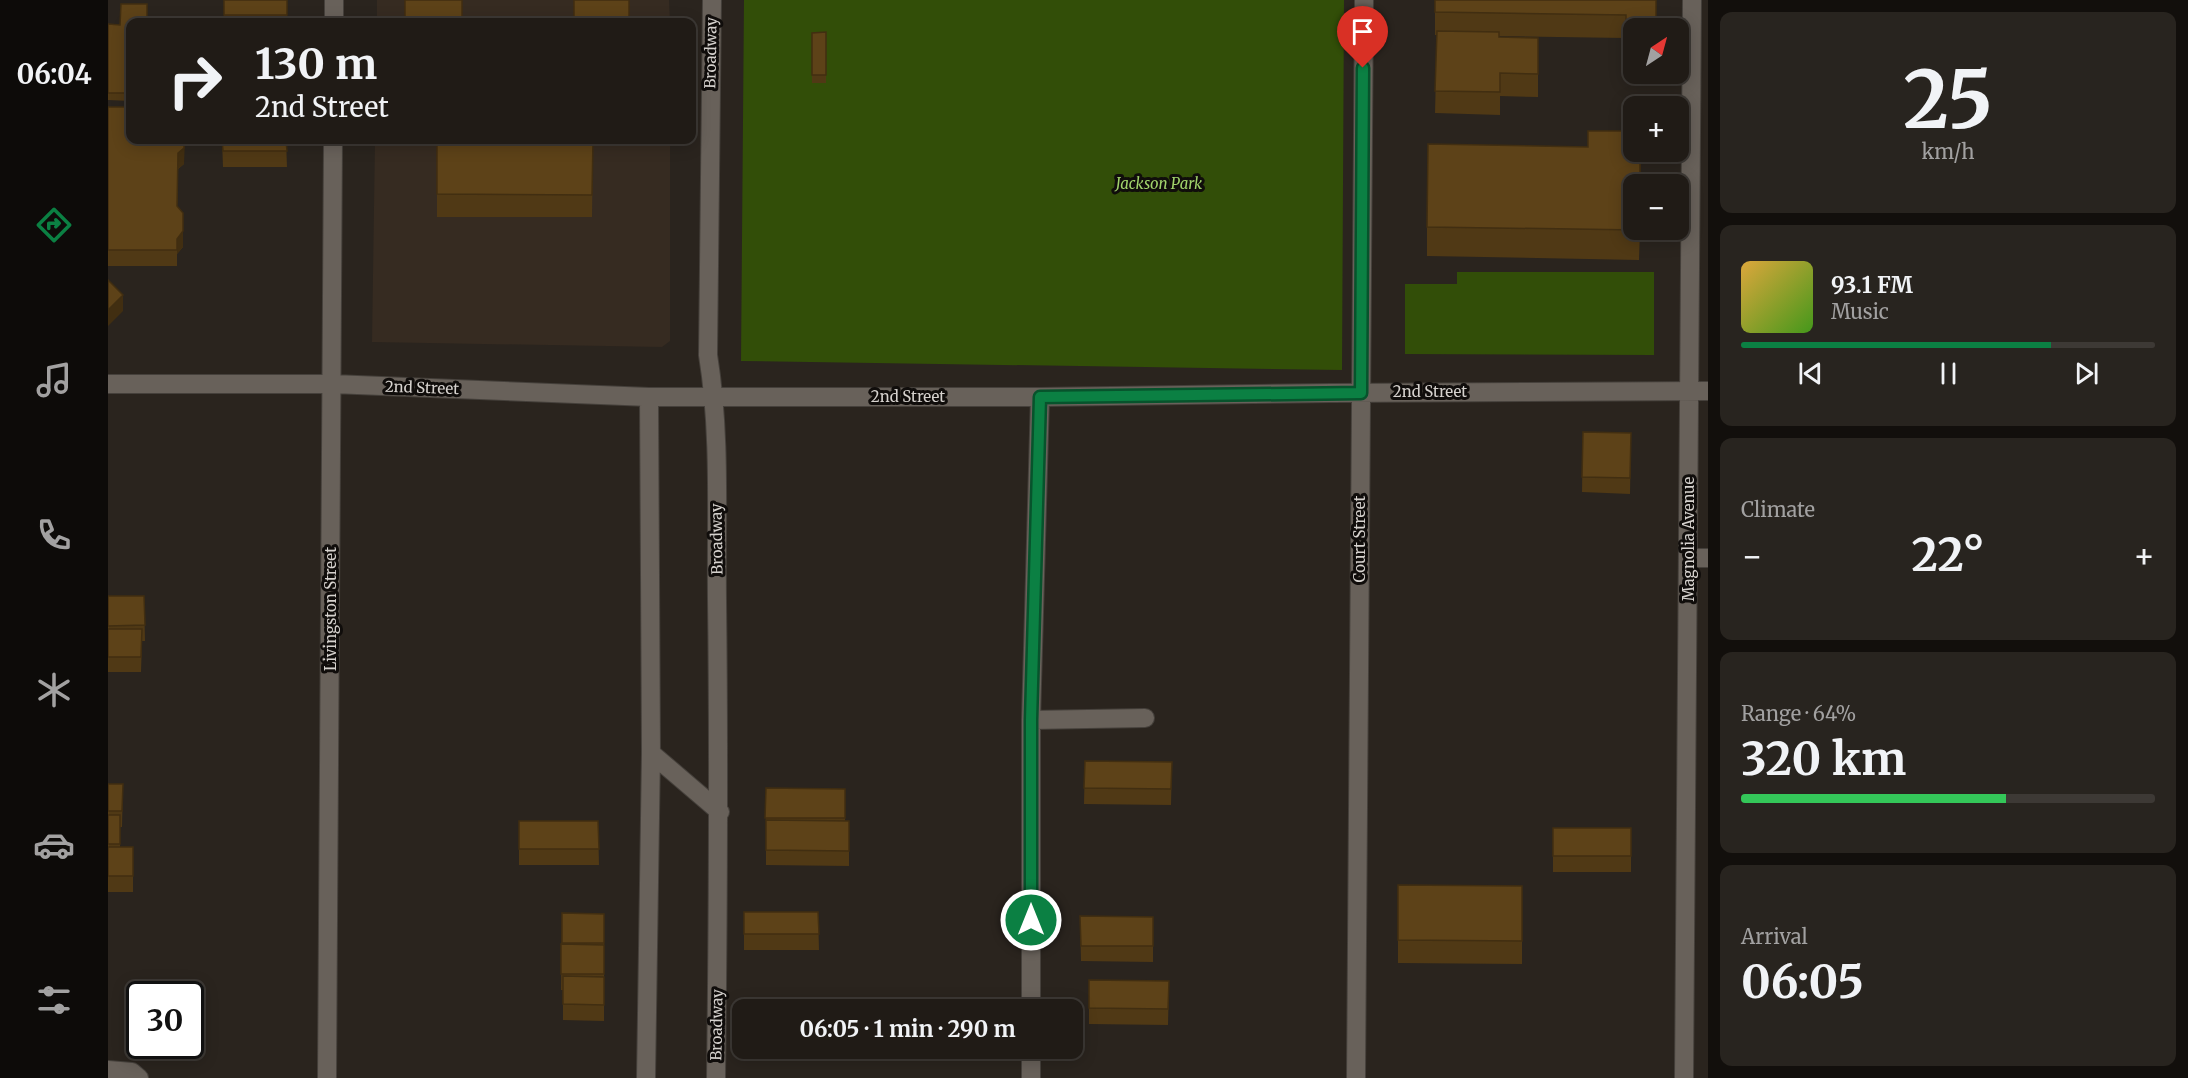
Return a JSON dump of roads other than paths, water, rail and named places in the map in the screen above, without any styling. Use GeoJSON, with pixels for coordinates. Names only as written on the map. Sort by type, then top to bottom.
{"type":"FeatureCollection","features":[{"type":"Feature","properties":{"kind":"street"},"geometry":{"type":"LineString","coordinates":[[334,0],[334,18]]}},
{"type":"Feature","properties":{"kind":"street","name":"Broadway"},"geometry":{"type":"LineString","coordinates":[[712,0],[708,355],[715,397],[720,812],[716,1078]]}},
{"type":"Feature","properties":{"kind":"street","name":"Court Street"},"geometry":{"type":"LineString","coordinates":[[1356,1078],[1364,0]]}},
{"type":"Feature","properties":{"kind":"street","name":"Magnolia Avenue"},"geometry":{"type":"LineString","coordinates":[[1684,1078],[1692,0]]}},
{"type":"Feature","properties":{"kind":"street","name":"Livingston Street"},"geometry":{"type":"LineString","coordinates":[[327,1078],[333,144]]}},
{"type":"Feature","properties":{"kind":"street","name":"2nd Street"},"geometry":{"type":"LineString","coordinates":[[108,384],[333,384],[649,397],[1040,397],[1708,390]]}},
{"type":"Feature","properties":{"kind":"street"},"geometry":{"type":"LineString","coordinates":[[646,1078],[651,753],[649,397]]}},
{"type":"Feature","properties":{"kind":"street"},"geometry":{"type":"LineString","coordinates":[[1031,999],[1031,720],[1040,397]]}},
{"type":"Feature","properties":{"kind":"street"},"geometry":{"type":"LineString","coordinates":[[1689,558],[1708,558]]}},
{"type":"Feature","properties":{"kind":"street"},"geometry":{"type":"LineString","coordinates":[[1031,720],[1145,718]]}},
{"type":"Feature","properties":{"kind":"street"},"geometry":{"type":"LineString","coordinates":[[651,753],[720,812]]}},
{"type":"Feature","properties":{"kind":"street"},"geometry":{"type":"LineString","coordinates":[[1030,1078],[1031,1059]]}},
{"type":"Feature","properties":{"kind":"street"},"geometry":{"type":"LineString","coordinates":[[108,1070],[132,1072],[139,1078]]}},
{"type":"Feature","properties":{"kind":"park label","name":"Jackson Park"},"geometry":{"type":"Point","coordinates":[1159,184]}}]}
